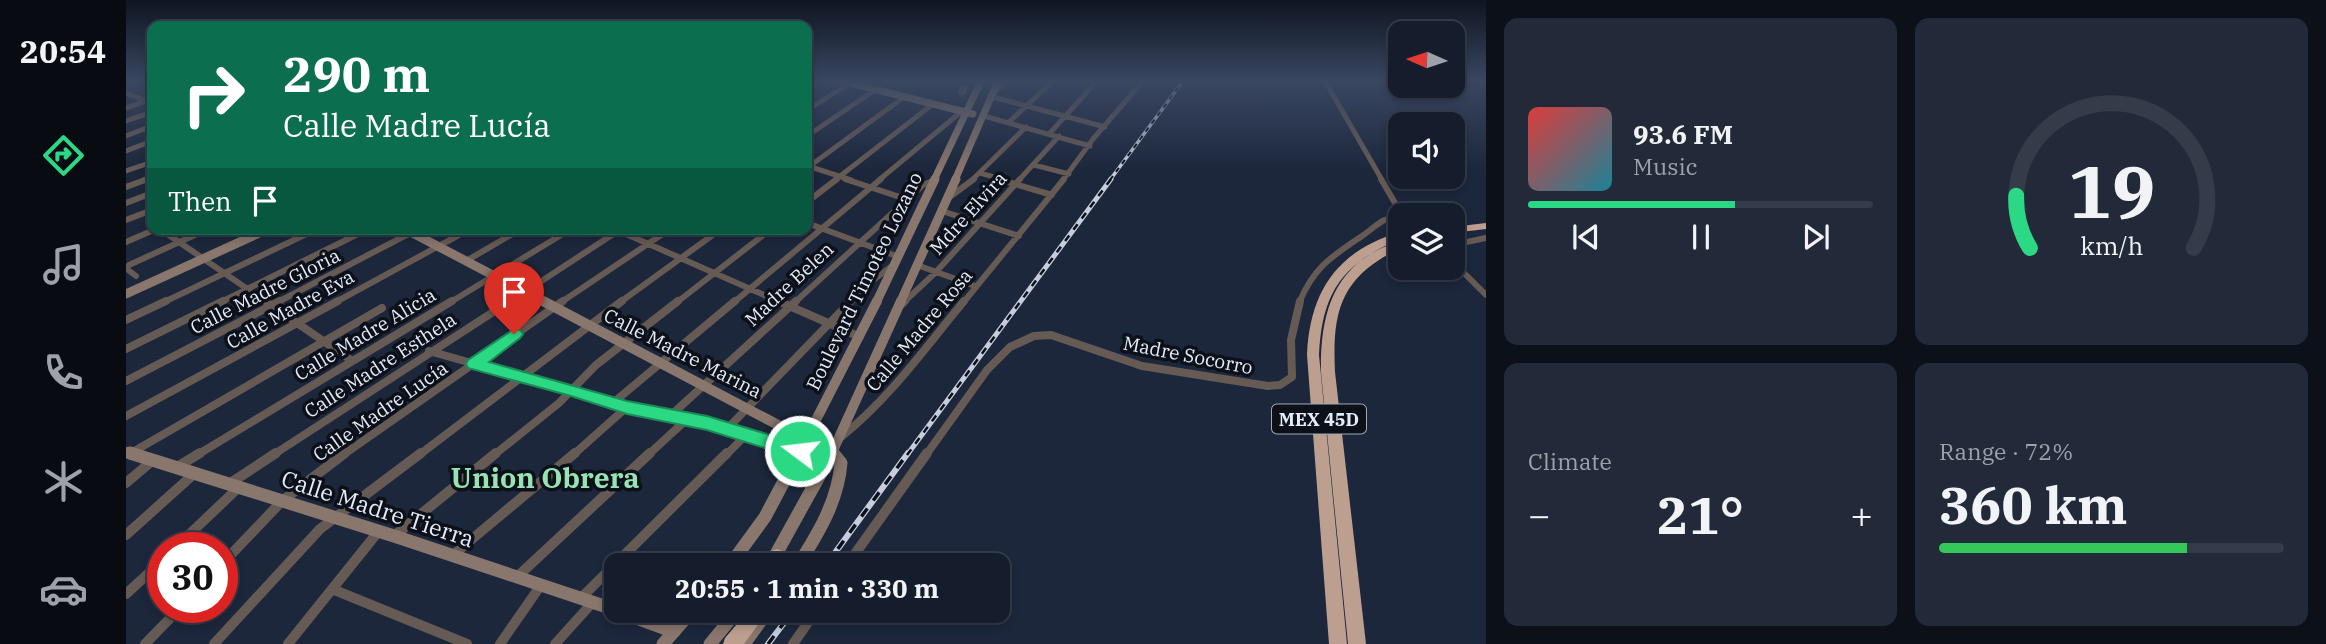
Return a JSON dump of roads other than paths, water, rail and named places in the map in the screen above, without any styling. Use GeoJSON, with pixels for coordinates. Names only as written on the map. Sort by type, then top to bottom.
{"type":"FeatureCollection","features":[{"type":"Feature","properties":{"kind":"highway"},"geometry":{"type":"LineString","coordinates":[[1465,222],[1486,220]]}},
{"type":"Feature","properties":{"kind":"highway"},"geometry":{"type":"LineString","coordinates":[[1465,228],[1486,226]]}},
{"type":"Feature","properties":{"kind":"highway","name":"MEX 45D"},"geometry":{"type":"LineString","coordinates":[[1338,644],[1313,355],[1314,325],[1325,291],[1346,266],[1375,245],[1388,240]]}},
{"type":"Feature","properties":{"kind":"highway","name":"MEX 45D"},"geometry":{"type":"LineString","coordinates":[[1357,644],[1328,372],[1326,330],[1338,297],[1349,279],[1388,250]]}},
{"type":"Feature","properties":{"kind":"highway"},"geometry":{"type":"LineString","coordinates":[[732,644],[751,623]]}},
{"type":"Feature","properties":{"kind":"main road"},"geometry":{"type":"LineString","coordinates":[[961,111],[984,116]]}},
{"type":"Feature","properties":{"kind":"main road","name":"Boulevard Timoteo Lozano"},"geometry":{"type":"LineString","coordinates":[[780,553],[832,452],[986,111]]}},
{"type":"Feature","properties":{"kind":"main road","name":"Boulevard Timoteo Lozano"},"geometry":{"type":"LineString","coordinates":[[739,553],[765,517],[860,337],[965,112]]}},
{"type":"Feature","properties":{"kind":"main road"},"geometry":{"type":"LineString","coordinates":[[919,215],[940,215]]}},
{"type":"Feature","properties":{"kind":"main road"},"geometry":{"type":"LineString","coordinates":[[912,228],[933,230]]}},
{"type":"Feature","properties":{"kind":"main road"},"geometry":{"type":"LineString","coordinates":[[201,257],[246,235]]}},
{"type":"Feature","properties":{"kind":"main road"},"geometry":{"type":"LineString","coordinates":[[126,291],[254,235]]}},
{"type":"Feature","properties":{"kind":"main road","name":"Calle Madre Marina"},"geometry":{"type":"LineString","coordinates":[[420,235],[588,326],[832,452]]}},
{"type":"Feature","properties":{"kind":"main road"},"geometry":{"type":"LineString","coordinates":[[806,553],[839,481],[841,463],[832,452]]}},
{"type":"Feature","properties":{"kind":"main road","name":"Calle Madre Tierra"},"geometry":{"type":"LineString","coordinates":[[128,453],[453,555],[604,606]]}},
{"type":"Feature","properties":{"kind":"main road","name":"Calle Madre Tierra"},"geometry":{"type":"LineString","coordinates":[[649,623],[674,632]]}},
{"type":"Feature","properties":{"kind":"main road"},"geometry":{"type":"LineString","coordinates":[[663,644],[682,623]]}},
{"type":"Feature","properties":{"kind":"main road"},"geometry":{"type":"LineString","coordinates":[[710,644],[727,623]]}},
{"type":"Feature","properties":{"kind":"main road"},"geometry":{"type":"LineString","coordinates":[[744,644],[755,623]]}},
{"type":"Feature","properties":{"kind":"street"},"geometry":{"type":"LineString","coordinates":[[812,133],[844,111]]}},
{"type":"Feature","properties":{"kind":"street"},"geometry":{"type":"LineString","coordinates":[[812,163],[885,111]]}},
{"type":"Feature","properties":{"kind":"street"},"geometry":{"type":"LineString","coordinates":[[812,198],[924,111]]}},
{"type":"Feature","properties":{"kind":"street"},"geometry":{"type":"LineString","coordinates":[[1009,122],[1021,111]]}},
{"type":"Feature","properties":{"kind":"street"},"geometry":{"type":"LineString","coordinates":[[1046,111],[1105,127]]}},
{"type":"Feature","properties":{"kind":"street"},"geometry":{"type":"LineString","coordinates":[[1050,133],[1069,111]]}},
{"type":"Feature","properties":{"kind":"street","name":"Calle Madre Rosa"},"geometry":{"type":"LineString","coordinates":[[838,439],[865,418],[890,391],[1118,111]]}},
{"type":"Feature","properties":{"kind":"street"},"geometry":{"type":"LineString","coordinates":[[1342,111],[1393,203]]}},
{"type":"Feature","properties":{"kind":"street"},"geometry":{"type":"LineString","coordinates":[[614,402],[965,112]]}},
{"type":"Feature","properties":{"kind":"street"},"geometry":{"type":"LineString","coordinates":[[126,121],[147,114]]}},
{"type":"Feature","properties":{"kind":"street"},"geometry":{"type":"LineString","coordinates":[[984,116],[1091,143]]}},
{"type":"Feature","properties":{"kind":"street"},"geometry":{"type":"LineString","coordinates":[[947,199],[956,195],[1026,127]]}},
{"type":"Feature","properties":{"kind":"street"},"geometry":{"type":"LineString","coordinates":[[126,136],[147,128]]}},
{"type":"Feature","properties":{"kind":"street","name":"Mdre Elvira"},"geometry":{"type":"LineString","coordinates":[[898,308],[936,272],[1059,136]]}},
{"type":"Feature","properties":{"kind":"street"},"geometry":{"type":"LineString","coordinates":[[126,153],[147,143]]}},
{"type":"Feature","properties":{"kind":"street"},"geometry":{"type":"LineString","coordinates":[[126,153],[147,147]]}},
{"type":"Feature","properties":{"kind":"street"},"geometry":{"type":"LineString","coordinates":[[126,171],[147,164]]}},
{"type":"Feature","properties":{"kind":"street"},"geometry":{"type":"LineString","coordinates":[[1034,165],[1069,174]]}},
{"type":"Feature","properties":{"kind":"street"},"geometry":{"type":"LineString","coordinates":[[812,169],[906,199]]}},
{"type":"Feature","properties":{"kind":"street"},"geometry":{"type":"LineString","coordinates":[[980,173],[1052,195]]}},
{"type":"Feature","properties":{"kind":"street"},"geometry":{"type":"LineString","coordinates":[[126,187],[147,179]]}},
{"type":"Feature","properties":{"kind":"street","name":"Madre Belen"},"geometry":{"type":"LineString","coordinates":[[669,417],[857,242],[923,185],[935,180]]}},
{"type":"Feature","properties":{"kind":"street"},"geometry":{"type":"LineString","coordinates":[[126,203],[147,195]]}},
{"type":"Feature","properties":{"kind":"street"},"geometry":{"type":"LineString","coordinates":[[126,220],[147,212]]}},
{"type":"Feature","properties":{"kind":"street"},"geometry":{"type":"LineString","coordinates":[[940,215],[1018,236]]}},
{"type":"Feature","properties":{"kind":"street","name":"Madre Socorro"},"geometry":{"type":"LineString","coordinates":[[856,553],[995,361],[1019,342],[1051,335],[1142,366],[1251,385],[1280,385],[1292,377],[1294,315],[1313,274],[1333,254],[1388,217]]}},
{"type":"Feature","properties":{"kind":"street"},"geometry":{"type":"LineString","coordinates":[[726,430],[875,277],[897,260],[812,225]]}},
{"type":"Feature","properties":{"kind":"street"},"geometry":{"type":"LineString","coordinates":[[126,242],[147,233]]}},
{"type":"Feature","properties":{"kind":"street"},"geometry":{"type":"LineString","coordinates":[[167,235],[351,360]]}},
{"type":"Feature","properties":{"kind":"street"},"geometry":{"type":"LineString","coordinates":[[136,276],[127,269],[129,265],[194,235]]}},
{"type":"Feature","properties":{"kind":"street"},"geometry":{"type":"LineString","coordinates":[[126,320],[304,235]]}},
{"type":"Feature","properties":{"kind":"street"},"geometry":{"type":"LineString","coordinates":[[126,349],[356,235]]}},
{"type":"Feature","properties":{"kind":"street","name":"Calle Madre Gloria"},"geometry":{"type":"LineString","coordinates":[[126,381],[403,235]]}},
{"type":"Feature","properties":{"kind":"street","name":"Calle Madre Eva"},"geometry":{"type":"LineString","coordinates":[[126,416],[459,235]]}},
{"type":"Feature","properties":{"kind":"street"},"geometry":{"type":"LineString","coordinates":[[466,261],[511,235]]}},
{"type":"Feature","properties":{"kind":"street","name":"Calle Madre Alicia"},"geometry":{"type":"LineString","coordinates":[[177,467],[560,235]]}},
{"type":"Feature","properties":{"kind":"street","name":"Calle Madre Esthela"},"geometry":{"type":"LineString","coordinates":[[190,532],[234,485],[429,351],[611,235]]}},
{"type":"Feature","properties":{"kind":"street"},"geometry":{"type":"LineString","coordinates":[[629,235],[860,337]]}},
{"type":"Feature","properties":{"kind":"street","name":"Calle Madre Lucía"},"geometry":{"type":"LineString","coordinates":[[238,547],[282,501],[321,470],[661,235]]}},
{"type":"Feature","properties":{"kind":"street"},"geometry":{"type":"LineString","coordinates":[[214,644],[307,541],[509,388],[521,376],[713,235]]}},
{"type":"Feature","properties":{"kind":"street"},"geometry":{"type":"LineString","coordinates":[[394,536],[573,390],[589,371],[763,235]]}},
{"type":"Feature","properties":{"kind":"street"},"geometry":{"type":"LineString","coordinates":[[1465,242],[1486,238]]}},
{"type":"Feature","properties":{"kind":"street"},"geometry":{"type":"LineString","coordinates":[[917,265],[975,286]]}},
{"type":"Feature","properties":{"kind":"street"},"geometry":{"type":"LineString","coordinates":[[1465,274],[1486,295]]}},
{"type":"Feature","properties":{"kind":"street"},"geometry":{"type":"LineString","coordinates":[[128,453],[382,308]]}},
{"type":"Feature","properties":{"kind":"street"},"geometry":{"type":"LineString","coordinates":[[429,351],[627,407],[686,419],[800,451]]}},
{"type":"Feature","properties":{"kind":"street"},"geometry":{"type":"LineString","coordinates":[[453,555],[550,476],[627,407]]}},
{"type":"Feature","properties":{"kind":"street"},"geometry":{"type":"LineString","coordinates":[[518,577],[686,419]]}},
{"type":"Feature","properties":{"kind":"street"},"geometry":{"type":"LineString","coordinates":[[555,644],[587,600],[745,436]]}},
{"type":"Feature","properties":{"kind":"street"},"geometry":{"type":"LineString","coordinates":[[126,483],[153,460]]}},
{"type":"Feature","properties":{"kind":"street"},"geometry":{"type":"LineString","coordinates":[[126,535],[195,473]]}},
{"type":"Feature","properties":{"kind":"street"},"geometry":{"type":"LineString","coordinates":[[288,644],[378,531]]}},
{"type":"Feature","properties":{"kind":"street"},"geometry":{"type":"LineString","coordinates":[[126,594],[147,574]]}},
{"type":"Feature","properties":{"kind":"street"},"geometry":{"type":"LineString","coordinates":[[500,644],[541,585]]}},
{"type":"Feature","properties":{"kind":"street"},"geometry":{"type":"LineString","coordinates":[[332,589],[467,644]]}},
{"type":"Feature","properties":{"kind":"street"},"geometry":{"type":"LineString","coordinates":[[145,644],[165,623]]}},
{"type":"Feature","properties":{"kind":"street"},"geometry":{"type":"LineString","coordinates":[[793,644],[808,623]]}},
{"type":"Feature","properties":{"kind":"railway"},"geometry":{"type":"LineString","coordinates":[[1110,180],[1161,111]]}},
{"type":"Feature","properties":{"kind":"railway"},"geometry":{"type":"LineString","coordinates":[[907,455],[1111,179]]}},
{"type":"Feature","properties":{"kind":"railway"},"geometry":{"type":"LineString","coordinates":[[835,553],[908,453]]}},
{"type":"Feature","properties":{"kind":"railway"},"geometry":{"type":"LineString","coordinates":[[768,644],[784,623]]}},
{"type":"Feature","properties":{"kind":"district","name":"Union Obrera"},"geometry":{"type":"Point","coordinates":[545,477]}}]}
